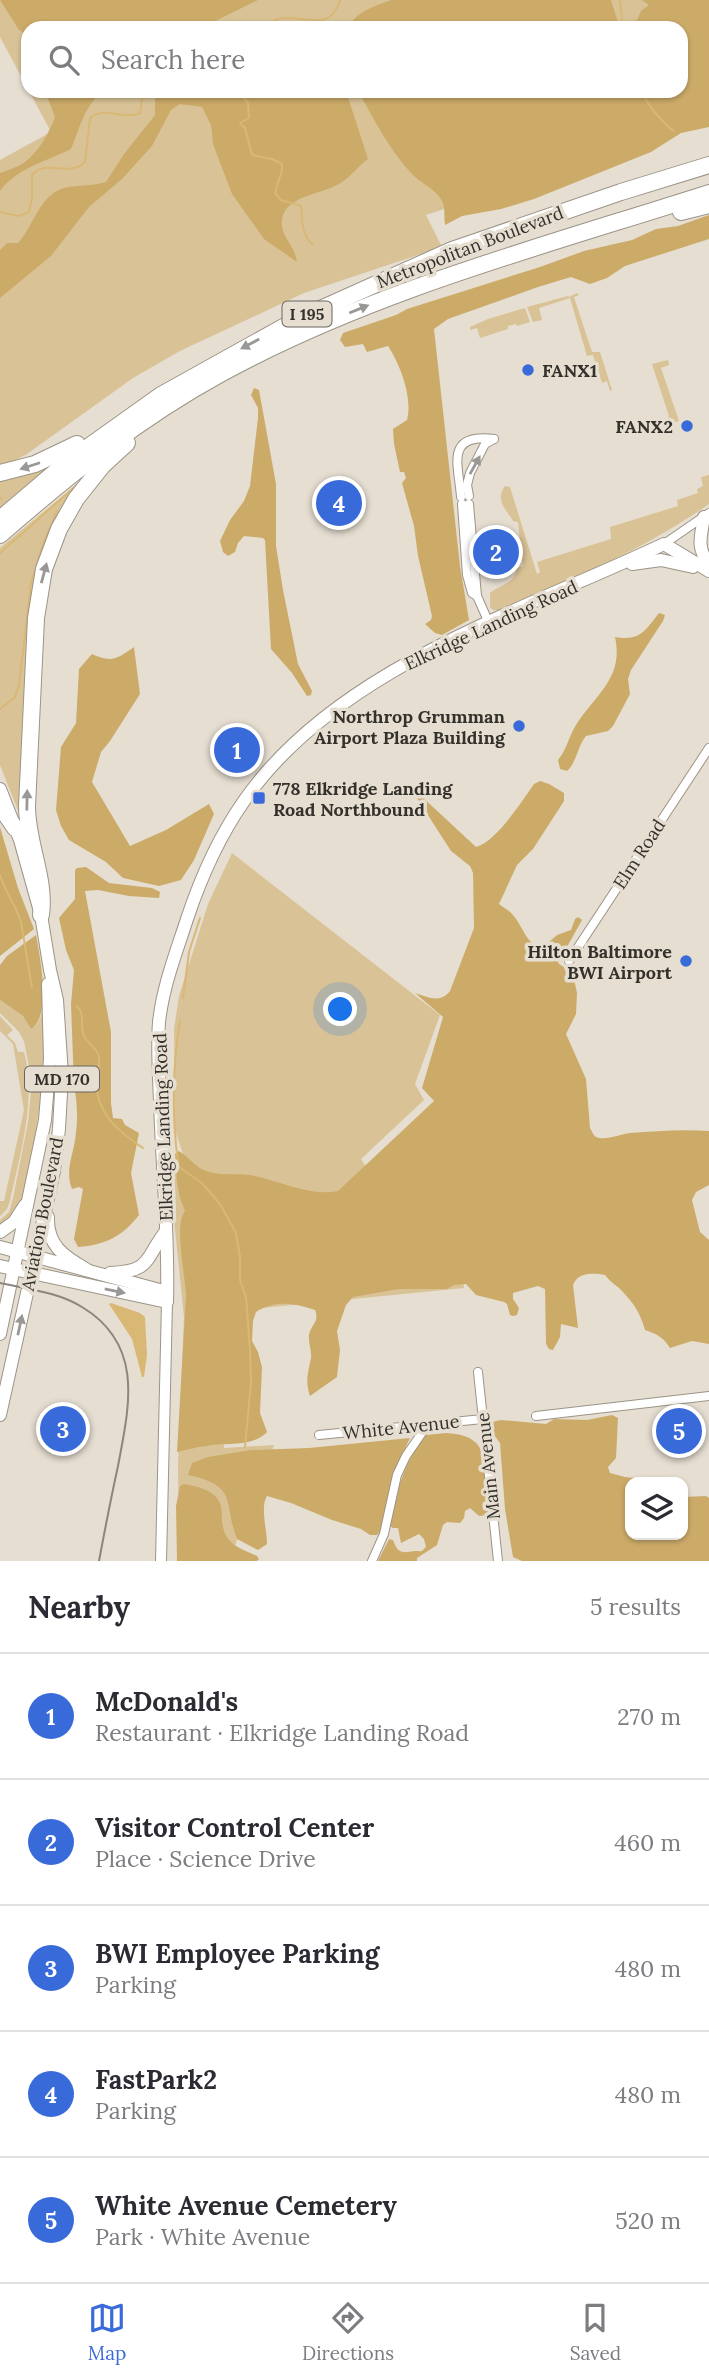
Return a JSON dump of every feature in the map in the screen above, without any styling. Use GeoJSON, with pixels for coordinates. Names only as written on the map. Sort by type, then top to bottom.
{"type":"FeatureCollection","features":[{"type":"Feature","properties":{"kind":"highway"},"geometry":{"type":"LineString","coordinates":[[621,192],[709,156]]}},
{"type":"Feature","properties":{"kind":"highway","name":"Metropolitan Boulevard"},"geometry":{"type":"LineString","coordinates":[[0,519],[67,462],[134,413],[218,361],[341,298],[452,250],[709,165]]}},
{"type":"Feature","properties":{"kind":"highway","name":"Metropolitan Boulevard"},"geometry":{"type":"LineString","coordinates":[[0,535],[94,456],[167,405],[223,373],[348,314],[460,271],[709,193]]}},
{"type":"Feature","properties":{"kind":"highway"},"geometry":{"type":"LineString","coordinates":[[519,253],[709,205]]}},
{"type":"Feature","properties":{"kind":"highway"},"geometry":{"type":"LineString","coordinates":[[41,915],[43,886],[31,841],[27,806],[37,608],[44,569],[60,528],[90,481],[111,457],[167,405]]}},
{"type":"Feature","properties":{"kind":"highway"},"geometry":{"type":"LineString","coordinates":[[0,473],[27,467],[63,453],[112,422],[134,413]]}},
{"type":"Feature","properties":{"kind":"highway"},"geometry":{"type":"LineString","coordinates":[[0,806],[15,828]]}},
{"type":"Feature","properties":{"kind":"main road"},"geometry":{"type":"LineString","coordinates":[[706,515],[700,546],[709,564]]}},
{"type":"Feature","properties":{"kind":"main road"},"geometry":{"type":"LineString","coordinates":[[664,544],[709,571]]}},
{"type":"Feature","properties":{"kind":"main road","name":"Elkridge Landing Road"},"geometry":{"type":"LineString","coordinates":[[167,1297],[159,1020],[173,963],[198,885],[213,852],[244,800],[264,775],[316,725],[368,687],[409,662],[664,544]]}},
{"type":"Feature","properties":{"kind":"main road"},"geometry":{"type":"LineString","coordinates":[[618,566],[661,560],[709,571]]}},
{"type":"Feature","properties":{"kind":"main road","name":"Aviation Boulevard"},"geometry":{"type":"LineString","coordinates":[[0,789],[15,828],[41,915],[57,1000],[62,1075],[58,1142],[50,1188],[0,1415]]}},
{"type":"Feature","properties":{"kind":"main road","name":"Aviation Boulevard"},"geometry":{"type":"LineString","coordinates":[[0,1334],[31,1195],[48,1095],[50,970]]}},
{"type":"Feature","properties":{"kind":"main road"},"geometry":{"type":"LineString","coordinates":[[50,1188],[48,1224],[51,1240],[61,1253],[86,1269]]}},
{"type":"Feature","properties":{"kind":"main road"},"geometry":{"type":"LineString","coordinates":[[0,1232],[14,1222],[31,1195]]}},
{"type":"Feature","properties":{"kind":"main road"},"geometry":{"type":"LineString","coordinates":[[103,1274],[126,1272],[141,1267],[151,1257],[166,1230]]}},
{"type":"Feature","properties":{"kind":"main road"},"geometry":{"type":"LineString","coordinates":[[0,1247],[103,1274],[167,1297]]}},
{"type":"Feature","properties":{"kind":"main road"},"geometry":{"type":"LineString","coordinates":[[0,1266],[167,1297]]}},
{"type":"Feature","properties":{"kind":"main road"},"geometry":{"type":"LineString","coordinates":[[0,1298],[0,1308]]}},
{"type":"Feature","properties":{"kind":"street"},"geometry":{"type":"LineString","coordinates":[[465,500],[470,473],[485,444],[494,439],[466,442],[457,451],[456,462],[465,500],[477,596],[489,623]]}},
{"type":"Feature","properties":{"kind":"street","name":"Elkridge Landing Road"},"geometry":{"type":"LineString","coordinates":[[664,544],[706,515]]}},
{"type":"Feature","properties":{"kind":"street","name":"Elm Road"},"geometry":{"type":"LineString","coordinates":[[569,961],[709,748]]}},
{"type":"Feature","properties":{"kind":"street","name":"Elkridge Landing Road"},"geometry":{"type":"LineString","coordinates":[[161,1561],[167,1297]]}},
{"type":"Feature","properties":{"kind":"street","name":"Main Avenue"},"geometry":{"type":"LineString","coordinates":[[478,1372],[498,1561]]}},
{"type":"Feature","properties":{"kind":"street"},"geometry":{"type":"LineString","coordinates":[[536,1416],[709,1396]]}},
{"type":"Feature","properties":{"kind":"street","name":"White Avenue"},"geometry":{"type":"LineString","coordinates":[[318,1435],[483,1419]]}},
{"type":"Feature","properties":{"kind":"street"},"geometry":{"type":"LineString","coordinates":[[372,1561],[384,1534],[397,1475],[406,1456],[428,1424]]}},
{"type":"Feature","properties":{"kind":"shaded area"},"geometry":{"type":"Polygon","coordinates":[[[0,0],[709,0],[709,105],[505,189],[426,215],[442,247],[304,293],[180,351],[133,378],[27,454],[0,468],[0,160],[51,132],[33,98],[688,98],[688,21],[21,21],[21,76],[0,37],[0,0]]]}},
{"type":"Feature","properties":{"kind":"shaded area"},"geometry":{"type":"Polygon","coordinates":[[[0,0],[258,0],[215,21],[21,21],[21,31],[0,0]]]}},
{"type":"Feature","properties":{"kind":"shaded area"},"geometry":{"type":"Polygon","coordinates":[[[391,0],[611,0],[618,21],[352,21],[372,7],[391,0]]]}},
{"type":"Feature","properties":{"kind":"shaded area"},"geometry":{"type":"Polygon","coordinates":[[[642,0],[709,0],[709,127],[681,133],[651,152],[534,199],[501,209],[462,216],[445,225],[444,205],[440,198],[412,174],[382,134],[362,98],[688,98],[688,21],[633,21],[649,5],[642,0]]]}},
{"type":"Feature","properties":{"kind":"shaded area"},"geometry":{"type":"Polygon","coordinates":[[[48,98],[96,98],[85,114],[71,149],[15,176],[0,191],[0,173],[33,155],[55,117],[48,98]]]}},
{"type":"Feature","properties":{"kind":"shaded area"},"geometry":{"type":"Polygon","coordinates":[[[155,98],[348,98],[368,159],[339,184],[302,198],[287,209],[282,227],[297,262],[264,239],[232,194],[213,144],[211,125],[202,107],[180,104],[171,110],[152,146],[122,179],[89,207],[51,256],[0,298],[0,250],[7,243],[18,243],[50,195],[68,187],[106,182],[155,115],[155,98]]]}},
{"type":"Feature","properties":{"kind":"shaded area"},"geometry":{"type":"Polygon","coordinates":[[[709,215],[709,239],[625,266],[607,278],[590,284],[571,277],[538,287],[448,319],[434,329],[460,566],[469,620],[442,635],[435,633],[425,624],[432,616],[414,526],[402,483],[406,478],[404,472],[400,472],[394,444],[393,429],[407,420],[408,402],[404,382],[388,346],[367,352],[363,344],[345,347],[340,340],[343,333],[407,309],[584,251],[632,240],[656,229],[678,226],[709,215]]]}},
{"type":"Feature","properties":{"kind":"shaded area"},"geometry":{"type":"Polygon","coordinates":[[[577,293],[579,295],[574,297],[592,352],[600,352],[612,390],[610,391],[607,381],[602,383],[593,355],[587,356],[570,298],[539,308],[542,320],[533,322],[527,307],[577,293]]]}},
{"type":"Feature","properties":{"kind":"shaded area"},"geometry":{"type":"Polygon","coordinates":[[[525,308],[530,322],[508,326],[508,329],[480,338],[477,328],[470,330],[470,327],[488,319],[525,308]]]}},
{"type":"Feature","properties":{"kind":"shaded area"},"geometry":{"type":"Polygon","coordinates":[[[668,360],[669,365],[661,368],[679,421],[651,430],[649,426],[666,421],[669,416],[652,364],[668,360]]]}},
{"type":"Feature","properties":{"kind":"shaded area"},"geometry":{"type":"Polygon","coordinates":[[[254,388],[259,390],[276,484],[276,546],[283,590],[298,664],[312,691],[311,695],[307,696],[271,649],[265,540],[244,536],[235,552],[228,556],[223,552],[220,541],[250,486],[258,418],[258,408],[251,395],[254,388]]]}},
{"type":"Feature","properties":{"kind":"shaded area"},"geometry":{"type":"Polygon","coordinates":[[[56,461],[0,510],[0,477],[56,461]]]}},
{"type":"Feature","properties":{"kind":"shaded area"},"geometry":{"type":"Polygon","coordinates":[[[94,470],[46,550],[21,818],[0,765],[0,548],[94,470]]]}},
{"type":"Feature","properties":{"kind":"shaded area"},"geometry":{"type":"Polygon","coordinates":[[[709,475],[709,504],[684,521],[581,575],[500,610],[490,607],[490,593],[510,581],[517,568],[523,566],[518,522],[513,521],[501,500],[505,486],[510,487],[537,574],[540,572],[537,562],[611,539],[610,527],[678,506],[677,500],[698,493],[697,489],[703,486],[701,477],[709,475]]]}},
{"type":"Feature","properties":{"kind":"shaded area"},"geometry":{"type":"Polygon","coordinates":[[[659,613],[665,615],[663,621],[631,670],[628,679],[630,694],[613,726],[608,731],[586,736],[567,771],[560,769],[558,760],[574,729],[612,675],[616,664],[615,637],[630,638],[641,634],[659,613]]]}},
{"type":"Feature","properties":{"kind":"shaded area"},"geometry":{"type":"Polygon","coordinates":[[[134,647],[140,694],[101,752],[92,782],[130,846],[166,830],[209,804],[214,814],[194,860],[181,880],[159,886],[123,878],[106,862],[69,840],[56,810],[61,747],[76,723],[79,669],[92,654],[114,658],[134,647]]]}},
{"type":"Feature","properties":{"kind":"shaded area"},"geometry":{"type":"Polygon","coordinates":[[[540,781],[564,793],[564,801],[533,849],[517,865],[499,904],[516,918],[532,943],[542,948],[557,935],[571,930],[575,919],[578,917],[582,920],[558,963],[573,974],[577,993],[576,1014],[566,1034],[586,1079],[590,1128],[595,1136],[604,1138],[630,1133],[709,1131],[709,1185],[696,1192],[692,1200],[700,1232],[709,1240],[709,1344],[692,1341],[670,1348],[659,1336],[645,1330],[633,1304],[605,1275],[586,1274],[575,1281],[573,1285],[578,1328],[561,1324],[560,1337],[553,1350],[546,1344],[545,1289],[538,1286],[513,1293],[513,1299],[519,1308],[517,1315],[513,1316],[510,1315],[507,1304],[476,1295],[466,1284],[447,1289],[399,1289],[353,1297],[346,1305],[337,1331],[340,1350],[337,1377],[310,1396],[307,1381],[311,1355],[309,1335],[316,1320],[315,1310],[292,1304],[277,1304],[256,1312],[253,1321],[252,1341],[262,1367],[260,1413],[267,1432],[246,1442],[177,1452],[186,1295],[180,1238],[185,1211],[177,1183],[175,1154],[179,1151],[211,1173],[250,1175],[316,1192],[338,1191],[434,1101],[422,1088],[443,1017],[415,993],[438,998],[450,991],[474,928],[473,873],[470,866],[451,851],[415,795],[419,794],[476,847],[484,844],[500,829],[534,784],[540,781]]]}},
{"type":"Feature","properties":{"kind":"shaded area"},"geometry":{"type":"Polygon","coordinates":[[[0,827],[18,888],[34,929],[0,956],[0,827]]]}},
{"type":"Feature","properties":{"kind":"shaded area"},"geometry":{"type":"Polygon","coordinates":[[[232,853],[440,1015],[415,1084],[424,1100],[361,1159],[368,1170],[451,1161],[464,1288],[211,1313],[224,1448],[274,1445],[229,1561],[179,1561],[178,1464],[184,1317],[169,1171],[188,1176],[175,1130],[174,1029],[179,996],[208,904],[232,853]]]}},
{"type":"Feature","properties":{"kind":"shaded area"},"geometry":{"type":"Polygon","coordinates":[[[86,867],[109,883],[152,888],[160,892],[159,898],[98,890],[85,891],[111,1032],[113,1118],[122,1119],[125,1125],[139,1133],[131,1173],[139,1215],[126,1229],[112,1238],[78,1247],[74,1239],[83,1189],[72,1189],[69,1174],[77,1121],[71,1004],[74,970],[66,950],[59,918],[75,899],[75,870],[86,867]]]}},
{"type":"Feature","properties":{"kind":"shaded area"},"geometry":{"type":"Polygon","coordinates":[[[36,935],[42,971],[43,1000],[37,1022],[31,1029],[23,1016],[0,1000],[0,965],[7,956],[36,935]]]}},
{"type":"Feature","properties":{"kind":"shaded area"},"geometry":{"type":"Polygon","coordinates":[[[41,978],[45,1004],[43,1083],[33,1149],[19,1209],[0,1228],[0,1220],[9,1212],[13,1198],[28,1122],[32,1082],[24,1041],[0,1013],[0,1000],[23,1016],[31,1029],[42,1013],[41,978]]]}},
{"type":"Feature","properties":{"kind":"shaded area"},"geometry":{"type":"Polygon","coordinates":[[[0,1016],[13,1030],[7,1035],[15,1043],[18,1052],[24,1052],[29,1089],[26,1126],[10,1201],[0,1216],[0,1201],[4,1201],[24,1110],[13,1044],[0,1031],[0,1016]]]}},
{"type":"Feature","properties":{"kind":"shaded area"},"geometry":{"type":"Polygon","coordinates":[[[109,1304],[145,1317],[147,1355],[144,1377],[132,1339],[109,1304]]]}},
{"type":"Feature","properties":{"kind":"shaded area"},"geometry":{"type":"Polygon","coordinates":[[[612,1415],[618,1418],[616,1458],[608,1467],[610,1473],[625,1477],[625,1540],[688,1540],[688,1497],[706,1496],[709,1498],[709,1561],[522,1561],[513,1557],[505,1509],[500,1443],[489,1428],[492,1422],[501,1420],[546,1424],[554,1419],[587,1420],[612,1415]]]}},
{"type":"Feature","properties":{"kind":"shaded area"},"geometry":{"type":"Polygon","coordinates":[[[446,1433],[467,1437],[476,1443],[482,1452],[489,1510],[487,1515],[479,1516],[470,1508],[465,1511],[460,1523],[447,1522],[443,1525],[437,1545],[417,1558],[417,1561],[378,1561],[389,1539],[404,1552],[422,1551],[426,1547],[419,1534],[401,1543],[398,1528],[390,1526],[398,1490],[418,1445],[426,1435],[446,1433]]]}},
{"type":"Feature","properties":{"kind":"shaded area"},"geometry":{"type":"Polygon","coordinates":[[[410,1438],[394,1472],[381,1530],[377,1535],[370,1535],[361,1529],[267,1496],[264,1512],[267,1544],[258,1550],[237,1539],[229,1505],[222,1490],[204,1479],[188,1475],[192,1463],[208,1457],[251,1450],[309,1448],[410,1438]]]}},
{"type":"Feature","properties":{"kind":"shaded area"},"geometry":{"type":"Polygon","coordinates":[[[184,1484],[213,1494],[219,1501],[226,1535],[232,1543],[257,1556],[257,1561],[177,1561],[176,1506],[180,1486],[184,1484]]]}},
{"type":"Feature","properties":{"kind":"waterway"},"geometry":{"type":"LineString","coordinates":[[275,21],[284,18],[326,19],[334,12],[340,0]]}},
{"type":"Feature","properties":{"kind":"waterway"},"geometry":{"type":"LineString","coordinates":[[620,0],[622,21]]}},
{"type":"Feature","properties":{"kind":"waterway"},"geometry":{"type":"LineString","coordinates":[[0,212],[19,216],[29,212],[32,175],[44,168],[72,168],[85,162],[90,118],[102,113],[140,113],[142,98]]}},
{"type":"Feature","properties":{"kind":"waterway"},"geometry":{"type":"LineString","coordinates":[[244,98],[248,103],[249,118],[240,123],[245,128],[252,155],[282,164],[275,193],[281,200],[301,206],[304,231],[313,245]]}},
{"type":"Feature","properties":{"kind":"waterway"},"geometry":{"type":"LineString","coordinates":[[646,98],[655,113],[674,131]]}},
{"type":"Feature","properties":{"kind":"waterway"},"geometry":{"type":"LineString","coordinates":[[0,553],[78,484]]}},
{"type":"Feature","properties":{"kind":"waterway"},"geometry":{"type":"LineString","coordinates":[[0,709],[14,698],[19,686],[31,583],[57,511]]}},
{"type":"Feature","properties":{"kind":"waterway"},"geometry":{"type":"LineString","coordinates":[[0,875],[21,922],[32,988]]}},
{"type":"Feature","properties":{"kind":"waterway"},"geometry":{"type":"LineString","coordinates":[[183,998],[189,952],[200,918]]}},
{"type":"Feature","properties":{"kind":"waterway"},"geometry":{"type":"LineString","coordinates":[[77,1006],[81,1013],[84,1036],[98,1055],[99,1101],[120,1131],[143,1148]]}},
{"type":"Feature","properties":{"kind":"waterway"},"geometry":{"type":"LineString","coordinates":[[178,1163],[174,1092],[180,1021]]}},
{"type":"Feature","properties":{"kind":"waterway"},"geometry":{"type":"LineString","coordinates":[[176,1165],[202,1183],[220,1204],[236,1233],[240,1280],[246,1297],[250,1350],[251,1383],[245,1447]]}},
{"type":"Feature","properties":{"kind":"tram line"},"geometry":{"type":"LineString","coordinates":[[0,1283],[53,1294],[82,1307],[102,1322],[116,1340],[124,1358],[128,1379],[126,1422],[99,1561]]}},
{"type":"Feature","properties":{"kind":"place","name":"FANX1"},"geometry":{"type":"Point","coordinates":[528,370]}},
{"type":"Feature","properties":{"kind":"place","name":"FANX2"},"geometry":{"type":"Point","coordinates":[687,426]}},
{"type":"Feature","properties":{"kind":"place","name":"FastPark2"},"geometry":{"type":"Point","coordinates":[339,503]}},
{"type":"Feature","properties":{"kind":"place","name":"Visitor Control Center"},"geometry":{"type":"Point","coordinates":[496,552]}},
{"type":"Feature","properties":{"kind":"place","name":"Northrop Grumman Airport Plaza Building"},"geometry":{"type":"Point","coordinates":[519,726]}},
{"type":"Feature","properties":{"kind":"place","name":"McDonald's"},"geometry":{"type":"Point","coordinates":[237,750]}},
{"type":"Feature","properties":{"kind":"place","name":"778 Elkridge Landing Road Northbound"},"geometry":{"type":"Point","coordinates":[259,798]}},
{"type":"Feature","properties":{"kind":"place","name":"Hilton Baltimore BWI Airport"},"geometry":{"type":"Point","coordinates":[686,961]}},
{"type":"Feature","properties":{"kind":"place","name":"BWI Employee Parking"},"geometry":{"type":"Point","coordinates":[63,1429]}},
{"type":"Feature","properties":{"kind":"place","name":"White Avenue Cemetery"},"geometry":{"type":"Point","coordinates":[679,1431]}}]}
